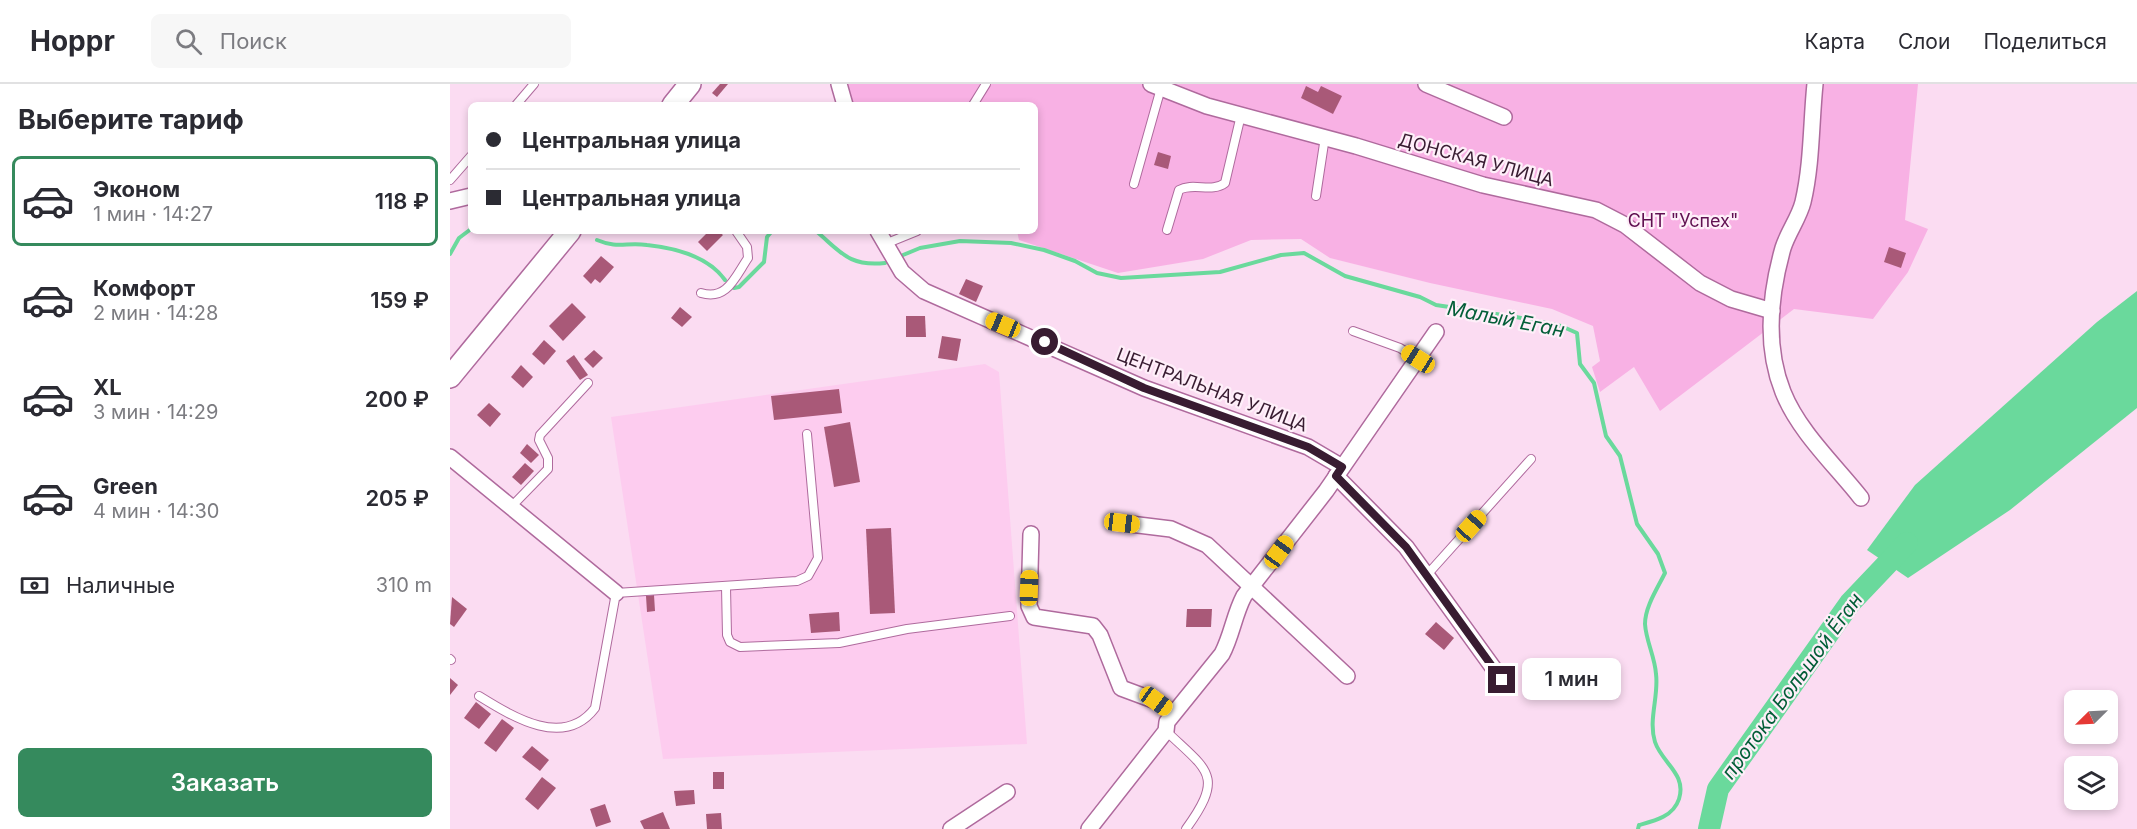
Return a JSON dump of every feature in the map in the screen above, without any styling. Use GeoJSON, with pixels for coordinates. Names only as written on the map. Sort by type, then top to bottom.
{"type":"FeatureCollection","features":[{"type":"Feature","properties":{"kind":"street"},"geometry":{"type":"LineString","coordinates":[[675,102],[690,84]]}},
{"type":"Feature","properties":{"kind":"street"},"geometry":{"type":"LineString","coordinates":[[839,84],[844,102]]}},
{"type":"Feature","properties":{"kind":"street"},"geometry":{"type":"LineString","coordinates":[[1425,84],[1504,117]]}},
{"type":"Feature","properties":{"kind":"street"},"geometry":{"type":"LineString","coordinates":[[1815,84],[1802,204],[1784,246],[1772,311],[1772,339],[1783,391],[1797,417],[1862,498]]}},
{"type":"Feature","properties":{"kind":"street","name":"ДОНСКАЯ УЛИЦА"},"geometry":{"type":"LineString","coordinates":[[1156,86],[1184,99],[1325,137],[1483,185],[1611,216],[1700,283],[1731,299],[1772,311]]}},
{"type":"Feature","properties":{"kind":"street"},"geometry":{"type":"LineString","coordinates":[[450,201],[468,197]]}},
{"type":"Feature","properties":{"kind":"street"},"geometry":{"type":"LineString","coordinates":[[450,377],[568,234]]}},
{"type":"Feature","properties":{"kind":"street","name":"ЦЕНТРАЛЬНАЯ УЛИЦА"},"geometry":{"type":"LineString","coordinates":[[882,238],[910,282],[941,299],[1045,342],[1144,388],[1308,447],[1339,472],[1406,547],[1502,680]]}},
{"type":"Feature","properties":{"kind":"street"},"geometry":{"type":"LineString","coordinates":[[1089,829],[1166,731],[1165,726],[1173,713],[1222,654],[1228,642],[1235,611],[1339,472],[1436,332]]}},
{"type":"Feature","properties":{"kind":"street"},"geometry":{"type":"LineString","coordinates":[[450,457],[616,593]]}},
{"type":"Feature","properties":{"kind":"street"},"geometry":{"type":"LineString","coordinates":[[1122,523],[1171,529],[1197,539],[1347,676]]}},
{"type":"Feature","properties":{"kind":"street"},"geometry":{"type":"LineString","coordinates":[[1031,534],[1030,612],[1039,619],[1093,626],[1100,635],[1120,688],[1156,701],[1173,713]]}},
{"type":"Feature","properties":{"kind":"street"},"geometry":{"type":"LineString","coordinates":[[951,829],[1007,792]]}},
{"type":"Feature","properties":{"kind":"lane"},"geometry":{"type":"LineString","coordinates":[[519,102],[534,84]]}},
{"type":"Feature","properties":{"kind":"lane"},"geometry":{"type":"LineString","coordinates":[[975,102],[986,84]]}},
{"type":"Feature","properties":{"kind":"lane"},"geometry":{"type":"LineString","coordinates":[[1134,184],[1156,86]]}},
{"type":"Feature","properties":{"kind":"lane"},"geometry":{"type":"LineString","coordinates":[[1167,230],[1179,190],[1190,186],[1218,187],[1225,183],[1241,115]]}},
{"type":"Feature","properties":{"kind":"lane"},"geometry":{"type":"LineString","coordinates":[[1316,196],[1325,137]]}},
{"type":"Feature","properties":{"kind":"lane"},"geometry":{"type":"LineString","coordinates":[[450,180],[468,159]]}},
{"type":"Feature","properties":{"kind":"lane"},"geometry":{"type":"LineString","coordinates":[[701,293],[712,296],[722,293],[748,258],[747,247],[738,234]]}},
{"type":"Feature","properties":{"kind":"lane"},"geometry":{"type":"LineString","coordinates":[[882,238],[902,234]]}},
{"type":"Feature","properties":{"kind":"lane"},"geometry":{"type":"LineString","coordinates":[[1353,331],[1400,348],[1418,359]]}},
{"type":"Feature","properties":{"kind":"lane"},"geometry":{"type":"LineString","coordinates":[[512,507],[548,469],[548,458],[540,444],[540,435],[588,383]]}},
{"type":"Feature","properties":{"kind":"lane"},"geometry":{"type":"LineString","coordinates":[[479,696],[530,723],[570,728],[586,720],[595,708],[616,593],[797,581],[814,568],[818,558],[807,434]]}},
{"type":"Feature","properties":{"kind":"lane"},"geometry":{"type":"LineString","coordinates":[[1426,576],[1531,459]]}},
{"type":"Feature","properties":{"kind":"lane"},"geometry":{"type":"LineString","coordinates":[[726,587],[727,635],[730,642],[740,647],[839,643],[907,629],[1010,616]]}},
{"type":"Feature","properties":{"kind":"lane"},"geometry":{"type":"LineString","coordinates":[[1166,731],[1202,765],[1210,783],[1204,805],[1186,829]]}},
{"type":"Feature","properties":{"kind":"shaded area","name":"протока Большой Ёган"},"geometry":{"type":"Polygon","coordinates":[[[2137,291],[2137,408],[2010,510],[1908,578],[1867,550],[1915,485],[2097,322],[2137,291]]]}},
{"type":"Feature","properties":{"kind":"shaded area"},"geometry":{"type":"Polygon","coordinates":[[[985,364],[999,372],[1027,744],[663,759],[611,417],[985,364]]]}},
{"type":"Feature","properties":{"kind":"green space","name":"СНТ \"Успех\""},"geometry":{"type":"Polygon","coordinates":[[[843,84],[1918,84],[1905,220],[1928,229],[1908,272],[1873,319],[1794,309],[1660,411],[1634,367],[1600,392],[1592,367],[1600,361],[1593,326],[1552,309],[1430,283],[1330,258],[1301,239],[1251,240],[1203,259],[1118,273],[1019,240],[1018,234],[1038,234],[1038,102],[849,102],[843,84]]]}},
{"type":"Feature","properties":{"kind":"building"},"geometry":{"type":"Polygon","coordinates":[[[720,84],[728,84],[717,97],[712,93],[720,84]]]}},
{"type":"Feature","properties":{"kind":"building"},"geometry":{"type":"Polygon","coordinates":[[[1306,86],[1318,92],[1321,86],[1342,96],[1333,114],[1301,98],[1306,86]]]}},
{"type":"Feature","properties":{"kind":"building"},"geometry":{"type":"Polygon","coordinates":[[[1158,152],[1171,156],[1168,169],[1154,165],[1158,152]]]}},
{"type":"Feature","properties":{"kind":"building"},"geometry":{"type":"Polygon","coordinates":[[[706,234],[723,235],[707,251],[698,242],[706,234]]]}},
{"type":"Feature","properties":{"kind":"building"},"geometry":{"type":"Polygon","coordinates":[[[1889,247],[1906,253],[1901,268],[1884,262],[1889,247]]]}},
{"type":"Feature","properties":{"kind":"building"},"geometry":{"type":"Polygon","coordinates":[[[601,256],[614,267],[600,283],[595,279],[591,284],[583,276],[601,256]]]}},
{"type":"Feature","properties":{"kind":"building"},"geometry":{"type":"Polygon","coordinates":[[[966,279],[983,286],[976,302],[959,294],[966,279]]]}},
{"type":"Feature","properties":{"kind":"building"},"geometry":{"type":"Polygon","coordinates":[[[572,303],[586,317],[563,341],[549,326],[572,303]]]}},
{"type":"Feature","properties":{"kind":"building"},"geometry":{"type":"Polygon","coordinates":[[[680,307],[692,317],[682,327],[671,318],[680,307]]]}},
{"type":"Feature","properties":{"kind":"building"},"geometry":{"type":"Polygon","coordinates":[[[906,316],[925,316],[926,337],[906,337],[906,316]]]}},
{"type":"Feature","properties":{"kind":"building"},"geometry":{"type":"Polygon","coordinates":[[[942,336],[961,339],[957,361],[938,358],[942,336]]]}},
{"type":"Feature","properties":{"kind":"building"},"geometry":{"type":"Polygon","coordinates":[[[544,340],[556,351],[544,365],[532,354],[544,340]]]}},
{"type":"Feature","properties":{"kind":"building"},"geometry":{"type":"Polygon","coordinates":[[[594,350],[603,358],[593,368],[584,359],[594,350]]]}},
{"type":"Feature","properties":{"kind":"building"},"geometry":{"type":"Polygon","coordinates":[[[574,355],[588,375],[580,380],[566,361],[574,355]]]}},
{"type":"Feature","properties":{"kind":"building"},"geometry":{"type":"Polygon","coordinates":[[[521,365],[533,377],[523,388],[511,377],[521,365]]]}},
{"type":"Feature","properties":{"kind":"building"},"geometry":{"type":"Polygon","coordinates":[[[839,389],[842,413],[774,420],[771,396],[839,389]]]}},
{"type":"Feature","properties":{"kind":"building"},"geometry":{"type":"Polygon","coordinates":[[[489,403],[501,414],[490,427],[477,415],[489,403]]]}},
{"type":"Feature","properties":{"kind":"building"},"geometry":{"type":"Polygon","coordinates":[[[850,422],[860,482],[834,487],[824,427],[850,422]]]}},
{"type":"Feature","properties":{"kind":"building"},"geometry":{"type":"Polygon","coordinates":[[[527,444],[539,455],[531,463],[520,453],[527,444]]]}},
{"type":"Feature","properties":{"kind":"building"},"geometry":{"type":"Polygon","coordinates":[[[525,463],[534,471],[521,485],[512,477],[525,463]]]}},
{"type":"Feature","properties":{"kind":"building"},"geometry":{"type":"Polygon","coordinates":[[[891,528],[895,613],[870,614],[866,529],[891,528]]]}},
{"type":"Feature","properties":{"kind":"building"},"geometry":{"type":"Polygon","coordinates":[[[654,595],[655,611],[647,612],[646,596],[654,595]]]}},
{"type":"Feature","properties":{"kind":"building"},"geometry":{"type":"Polygon","coordinates":[[[452,597],[467,609],[454,627],[450,624],[452,597]]]}},
{"type":"Feature","properties":{"kind":"building"},"geometry":{"type":"Polygon","coordinates":[[[1187,609],[1212,609],[1211,627],[1186,627],[1187,609]]]}},
{"type":"Feature","properties":{"kind":"building"},"geometry":{"type":"Polygon","coordinates":[[[839,612],[840,631],[811,633],[809,614],[839,612]]]}},
{"type":"Feature","properties":{"kind":"building"},"geometry":{"type":"Polygon","coordinates":[[[1436,622],[1454,638],[1444,650],[1425,634],[1436,622]]]}},
{"type":"Feature","properties":{"kind":"building"},"geometry":{"type":"Polygon","coordinates":[[[450,678],[458,685],[450,695],[450,678]]]}},
{"type":"Feature","properties":{"kind":"building"},"geometry":{"type":"Polygon","coordinates":[[[476,702],[491,714],[479,729],[464,718],[476,702]]]}},
{"type":"Feature","properties":{"kind":"building"},"geometry":{"type":"Polygon","coordinates":[[[502,719],[514,728],[496,752],[484,743],[502,719]]]}},
{"type":"Feature","properties":{"kind":"building"},"geometry":{"type":"Polygon","coordinates":[[[532,746],[549,760],[540,771],[522,757],[532,746]]]}},
{"type":"Feature","properties":{"kind":"building"},"geometry":{"type":"Polygon","coordinates":[[[713,772],[724,772],[724,789],[713,789],[713,772]]]}},
{"type":"Feature","properties":{"kind":"building"},"geometry":{"type":"Polygon","coordinates":[[[542,777],[556,788],[538,810],[525,799],[542,777]]]}},
{"type":"Feature","properties":{"kind":"building"},"geometry":{"type":"Polygon","coordinates":[[[694,790],[695,804],[676,806],[674,791],[694,790]]]}},
{"type":"Feature","properties":{"kind":"building"},"geometry":{"type":"Polygon","coordinates":[[[605,804],[611,822],[596,827],[590,809],[605,804]]]}},
{"type":"Feature","properties":{"kind":"building"},"geometry":{"type":"Polygon","coordinates":[[[663,812],[670,829],[644,829],[640,821],[663,812]]]}},
{"type":"Feature","properties":{"kind":"building"},"geometry":{"type":"Polygon","coordinates":[[[721,813],[722,829],[707,829],[706,814],[721,813]]]}},
{"type":"Feature","properties":{"kind":"waterway","name":"Малый Еган"},"geometry":{"type":"LineString","coordinates":[[450,254],[459,238],[468,231]]}},
{"type":"Feature","properties":{"kind":"waterway","name":"Малый Еган"},"geometry":{"type":"LineString","coordinates":[[734,288],[739,287],[764,262],[767,237],[770,234]]}},
{"type":"Feature","properties":{"kind":"waterway","name":"Малый Еган"},"geometry":{"type":"LineString","coordinates":[[819,234],[839,251],[854,260],[873,264],[885,263]]}},
{"type":"Feature","properties":{"kind":"waterway","name":"Малый Еган"},"geometry":{"type":"LineString","coordinates":[[597,240],[617,245],[640,244],[680,251],[710,265],[725,280]]}},
{"type":"Feature","properties":{"kind":"waterway","name":"Малый Еган"},"geometry":{"type":"LineString","coordinates":[[903,255],[920,248],[960,241],[1011,243],[1044,250],[1075,261],[1097,273],[1121,278],[1220,272],[1281,255],[1304,253],[1345,276],[1420,297],[1436,305],[1516,317],[1561,326],[1577,333],[1580,364],[1594,383],[1606,436],[1620,456],[1637,524],[1658,554],[1665,573],[1649,605],[1645,624],[1657,682],[1653,734],[1658,749],[1677,776],[1681,790],[1676,805],[1668,814],[1639,825],[1638,829]]}},
{"type":"Feature","properties":{"kind":"waterway","name":"протока Большой Ёган"},"geometry":{"type":"LineString","coordinates":[[1709,829],[1718,789],[1850,603],[1907,543]]}},
{"type":"Feature","properties":{"kind":"route"},"geometry":{"type":"LineString","coordinates":[[1045,342],[1144,388],[1308,447],[1342,467],[1336,476],[1406,547],[1502,680]]}}]}
